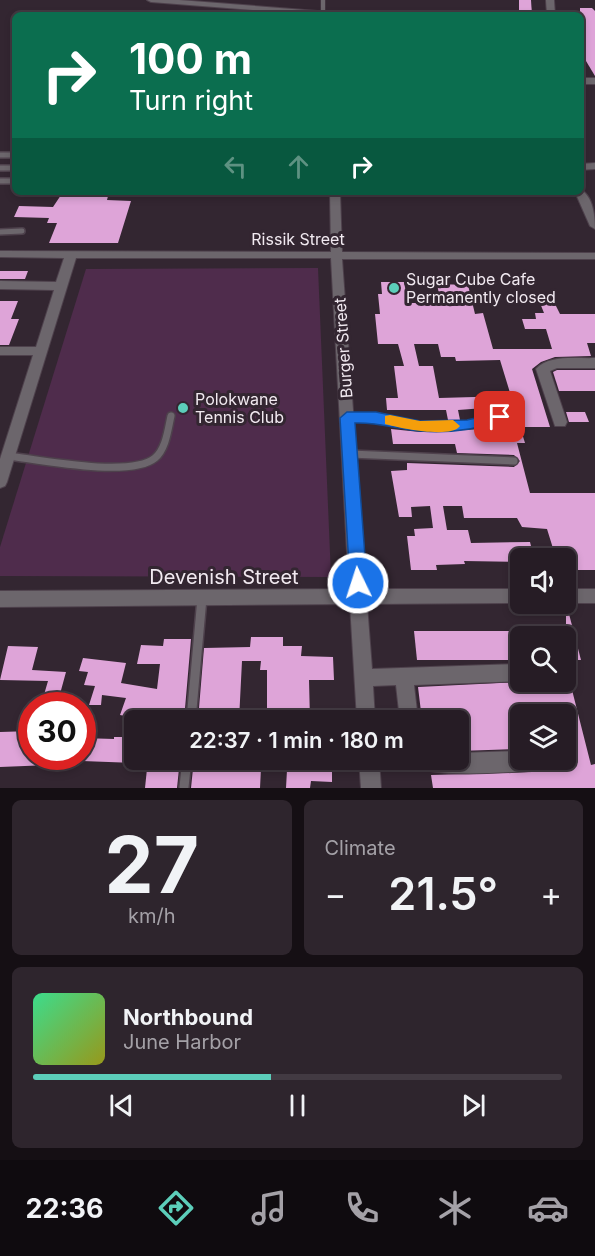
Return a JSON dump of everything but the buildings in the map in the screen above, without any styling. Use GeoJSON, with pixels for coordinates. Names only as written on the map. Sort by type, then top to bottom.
{"type":"FeatureCollection","features":[{"type":"Feature","properties":{"kind":"street"},"geometry":{"type":"LineString","coordinates":[[151,0],[299,12]]}},
{"type":"Feature","properties":{"kind":"street","name":"Burger Street"},"geometry":{"type":"LineString","coordinates":[[335,195],[365,710]]}},
{"type":"Feature","properties":{"kind":"street"},"geometry":{"type":"LineString","coordinates":[[581,195],[595,226]]}},
{"type":"Feature","properties":{"kind":"street"},"geometry":{"type":"LineString","coordinates":[[0,482],[71,254]]}},
{"type":"Feature","properties":{"kind":"street","name":"Rissik Street"},"geometry":{"type":"LineString","coordinates":[[0,255],[595,256]]}},
{"type":"Feature","properties":{"kind":"street"},"geometry":{"type":"LineString","coordinates":[[0,285],[61,286]]}},
{"type":"Feature","properties":{"kind":"street"},"geometry":{"type":"LineString","coordinates":[[0,351],[39,351]]}},
{"type":"Feature","properties":{"kind":"street"},"geometry":{"type":"LineString","coordinates":[[560,422],[543,369],[555,364],[595,363]]}},
{"type":"Feature","properties":{"kind":"street","name":"Devenish Street"},"geometry":{"type":"LineString","coordinates":[[0,599],[510,596]]}},
{"type":"Feature","properties":{"kind":"street"},"geometry":{"type":"LineString","coordinates":[[576,596],[595,596]]}},
{"type":"Feature","properties":{"kind":"street"},"geometry":{"type":"LineString","coordinates":[[363,678],[510,672]]}},
{"type":"Feature","properties":{"kind":"street"},"geometry":{"type":"LineString","coordinates":[[404,676],[408,710]]}},
{"type":"Feature","properties":{"kind":"street"},"geometry":{"type":"LineString","coordinates":[[469,762],[510,761]]}},
{"type":"Feature","properties":{"kind":"street"},"geometry":{"type":"LineString","coordinates":[[370,770],[371,788]]}},
{"type":"Feature","properties":{"kind":"lane"},"geometry":{"type":"LineString","coordinates":[[0,232],[22,231]]}},
{"type":"Feature","properties":{"kind":"lane"},"geometry":{"type":"LineString","coordinates":[[9,456],[123,468],[145,465],[160,452],[171,416]]}},
{"type":"Feature","properties":{"kind":"lane"},"geometry":{"type":"LineString","coordinates":[[347,418],[376,417],[420,426],[467,426],[500,417]]}},
{"type":"Feature","properties":{"kind":"lane"},"geometry":{"type":"LineString","coordinates":[[350,454],[514,461]]}},
{"type":"Feature","properties":{"kind":"lane"},"geometry":{"type":"LineString","coordinates":[[192,710],[202,598]]}},
{"type":"Feature","properties":{"kind":"lane"},"geometry":{"type":"LineString","coordinates":[[184,787],[186,770]]}},
{"type":"Feature","properties":{"kind":"shaded area","name":"Polokwane Tennis Club"},"geometry":{"type":"Polygon","coordinates":[[[318,268],[331,577],[0,576],[0,547],[86,269],[318,268]]]}},
{"type":"Feature","properties":{"kind":"slow traffic"},"geometry":{"type":"LineString","coordinates":[[390,420],[420,426],[453,426]]}},
{"type":"Feature","properties":{"kind":"place","name":"Sugar Cube Cafe Permanently closed"},"geometry":{"type":"Point","coordinates":[394,288]}},
{"type":"Feature","properties":{"kind":"place","name":"Polokwane Tennis Club"},"geometry":{"type":"Point","coordinates":[183,408]}},
{"type":"Feature","properties":{"kind":"route"},"geometry":{"type":"LineString","coordinates":[[358,583],[347,418],[376,417],[420,426],[467,426],[500,417]]}}]}
